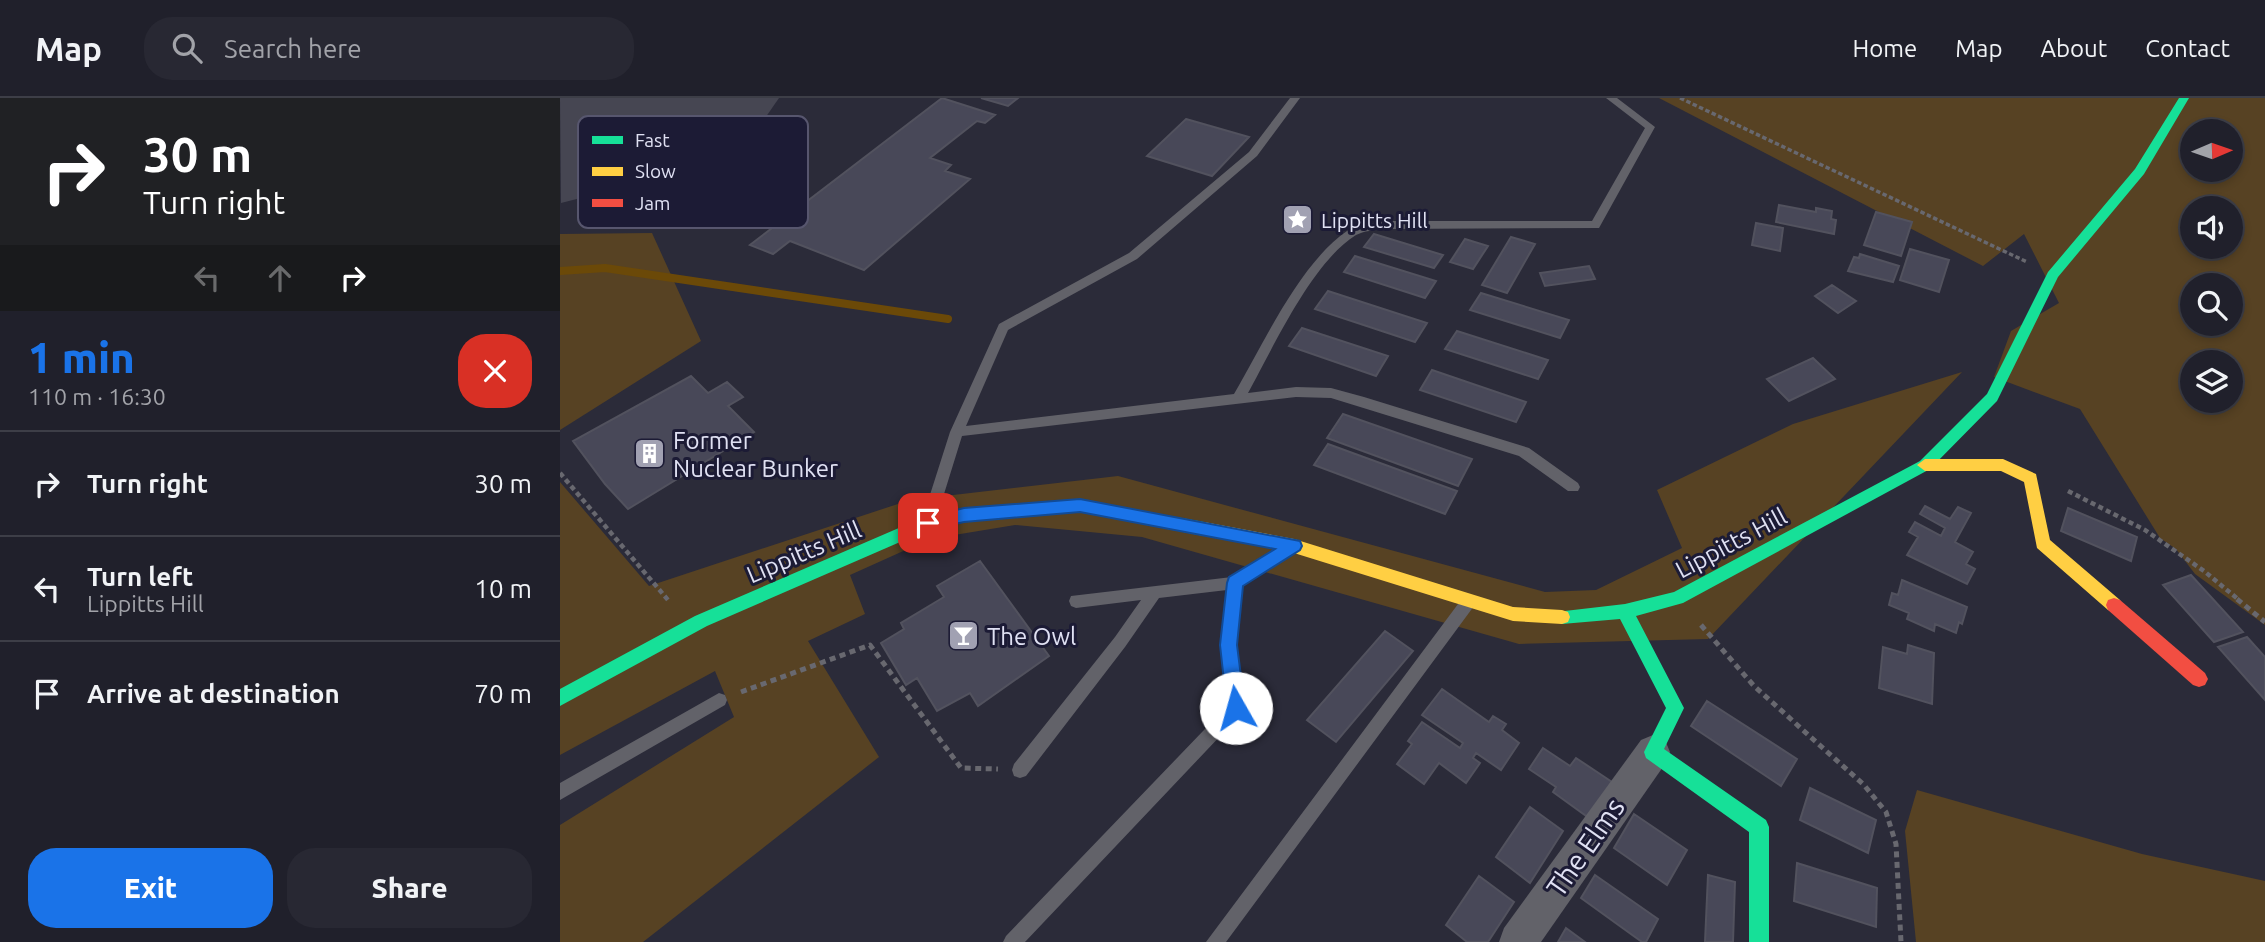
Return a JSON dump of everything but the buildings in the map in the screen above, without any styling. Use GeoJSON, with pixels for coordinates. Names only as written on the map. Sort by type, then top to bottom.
{"type":"FeatureCollection","features":[{"type":"Feature","properties":{"kind":"street","name":"Lippitts Hill"},"geometry":{"type":"LineString","coordinates":[[560,698],[701,621],[928,523],[964,515],[1080,506],[1294,546],[1513,614],[1552,618],[1625,611],[1677,598],[1925,465],[1992,397],[2053,275],[2140,171],[2184,98]]}},
{"type":"Feature","properties":{"kind":"street"},"geometry":{"type":"LineString","coordinates":[[1925,465],[2003,465],[2031,478],[2043,543],[2199,678]]}},
{"type":"Feature","properties":{"kind":"street","name":"The Elms"},"geometry":{"type":"LineString","coordinates":[[1518,942],[1653,752],[1675,708],[1625,611]]}},
{"type":"Feature","properties":{"kind":"street"},"geometry":{"type":"LineString","coordinates":[[1653,752],[1759,827],[1759,942]]}},
{"type":"Feature","properties":{"kind":"lane"},"geometry":{"type":"LineString","coordinates":[[928,523],[957,432],[1003,327],[1133,256],[1253,154],[1295,98]]}},
{"type":"Feature","properties":{"kind":"lane"},"geometry":{"type":"LineString","coordinates":[[1238,399],[1311,275],[1332,248],[1353,232],[1383,225],[1595,225],[1650,127],[1611,98]]}},
{"type":"Feature","properties":{"kind":"lane"},"geometry":{"type":"LineString","coordinates":[[957,432],[1296,392],[1319,393],[1364,402],[1524,452],[1573,487]]}},
{"type":"Feature","properties":{"kind":"lane"},"geometry":{"type":"LineString","coordinates":[[1076,601],[1235,583],[1294,546]]}},
{"type":"Feature","properties":{"kind":"lane"},"geometry":{"type":"LineString","coordinates":[[1012,942],[1236,708],[1229,645],[1235,583]]}},
{"type":"Feature","properties":{"kind":"lane"},"geometry":{"type":"LineString","coordinates":[[1020,770],[1121,642],[1154,593]]}},
{"type":"Feature","properties":{"kind":"lane"},"geometry":{"type":"LineString","coordinates":[[1214,942],[1469,599]]}},
{"type":"Feature","properties":{"kind":"lane"},"geometry":{"type":"LineString","coordinates":[[560,792],[719,700]]}},
{"type":"Feature","properties":{"kind":"path"},"geometry":{"type":"LineString","coordinates":[[1680,98],[2053,275]]}},
{"type":"Feature","properties":{"kind":"path"},"geometry":{"type":"LineString","coordinates":[[560,473],[672,605]]}},
{"type":"Feature","properties":{"kind":"path"},"geometry":{"type":"LineString","coordinates":[[2031,478],[2062,488],[2145,530],[2204,570],[2265,622]]}},
{"type":"Feature","properties":{"kind":"path"},"geometry":{"type":"LineString","coordinates":[[1677,598],[1755,686],[1864,785],[1886,812],[1896,844],[1901,942]]}},
{"type":"Feature","properties":{"kind":"path"},"geometry":{"type":"LineString","coordinates":[[719,700],[870,645],[961,768],[1020,770]]}},
{"type":"Feature","properties":{"kind":"shaded area"},"geometry":{"type":"Polygon","coordinates":[[[1659,98],[2265,98],[2265,625],[2195,574],[2176,549],[2160,538],[2080,409],[1994,377],[2011,331],[2059,303],[2024,234],[1983,266],[1659,98]]]}},
{"type":"Feature","properties":{"kind":"shaded area"},"geometry":{"type":"Polygon","coordinates":[[[652,233],[701,341],[560,430],[560,234],[652,233]]]}},
{"type":"Feature","properties":{"kind":"shaded area"},"geometry":{"type":"Polygon","coordinates":[[[1962,372],[1708,639],[1519,644],[1142,537],[1015,525],[930,539],[850,575],[865,614],[808,641],[879,757],[643,942],[560,942],[560,825],[734,717],[715,671],[560,755],[560,482],[649,586],[910,500],[1118,476],[1545,592],[1596,590],[1682,548],[1657,490],[1793,424],[1962,372]]]}},
{"type":"Feature","properties":{"kind":"shaded area"},"geometry":{"type":"Polygon","coordinates":[[[1917,790],[2142,854],[2265,881],[2265,942],[1916,942],[1905,831],[1917,790]]]}},
{"type":"Feature","properties":{"kind":"waterway"},"geometry":{"type":"LineString","coordinates":[[560,271],[605,268],[948,319]]}},
{"type":"Feature","properties":{"kind":"runway"},"geometry":{"type":"LineString","coordinates":[[654,116],[700,98]]}},
{"type":"Feature","properties":{"kind":"runway"},"geometry":{"type":"LineString","coordinates":[[561,152],[578,145]]}},
{"type":"Feature","properties":{"kind":"traffic: fast"},"geometry":{"type":"LineString","coordinates":[[1562,617],[1625,611],[1677,598],[1925,465],[1992,397],[2053,275],[2140,171],[2184,98]]}},
{"type":"Feature","properties":{"kind":"traffic: fast"},"geometry":{"type":"LineString","coordinates":[[560,698],[701,621],[928,523],[964,515],[1080,506],[1204,529]]}},
{"type":"Feature","properties":{"kind":"traffic: fast"},"geometry":{"type":"LineString","coordinates":[[1625,611],[1675,708],[1653,752],[1759,827],[1759,942]]}},
{"type":"Feature","properties":{"kind":"traffic: slow"},"geometry":{"type":"LineString","coordinates":[[1925,465],[2003,465],[2031,478],[2043,543],[2114,605]]}},
{"type":"Feature","properties":{"kind":"traffic: slow"},"geometry":{"type":"LineString","coordinates":[[1204,529],[1294,546],[1513,614],[1562,617]]}},
{"type":"Feature","properties":{"kind":"traffic: jam"},"geometry":{"type":"LineString","coordinates":[[2114,605],[2199,679]]}},
{"type":"Feature","properties":{"kind":"place","name":"Lippitts Hill"},"geometry":{"type":"Point","coordinates":[1298,220]}},
{"type":"Feature","properties":{"kind":"place","name":"Former Nuclear Bunker"},"geometry":{"type":"Point","coordinates":[650,454]}},
{"type":"Feature","properties":{"kind":"place","name":"The Owl"},"geometry":{"type":"Point","coordinates":[964,636]}},
{"type":"Feature","properties":{"kind":"route"},"geometry":{"type":"LineString","coordinates":[[928,523],[964,515],[1080,506],[1294,546],[1235,583],[1229,645],[1236,708]]}}]}
